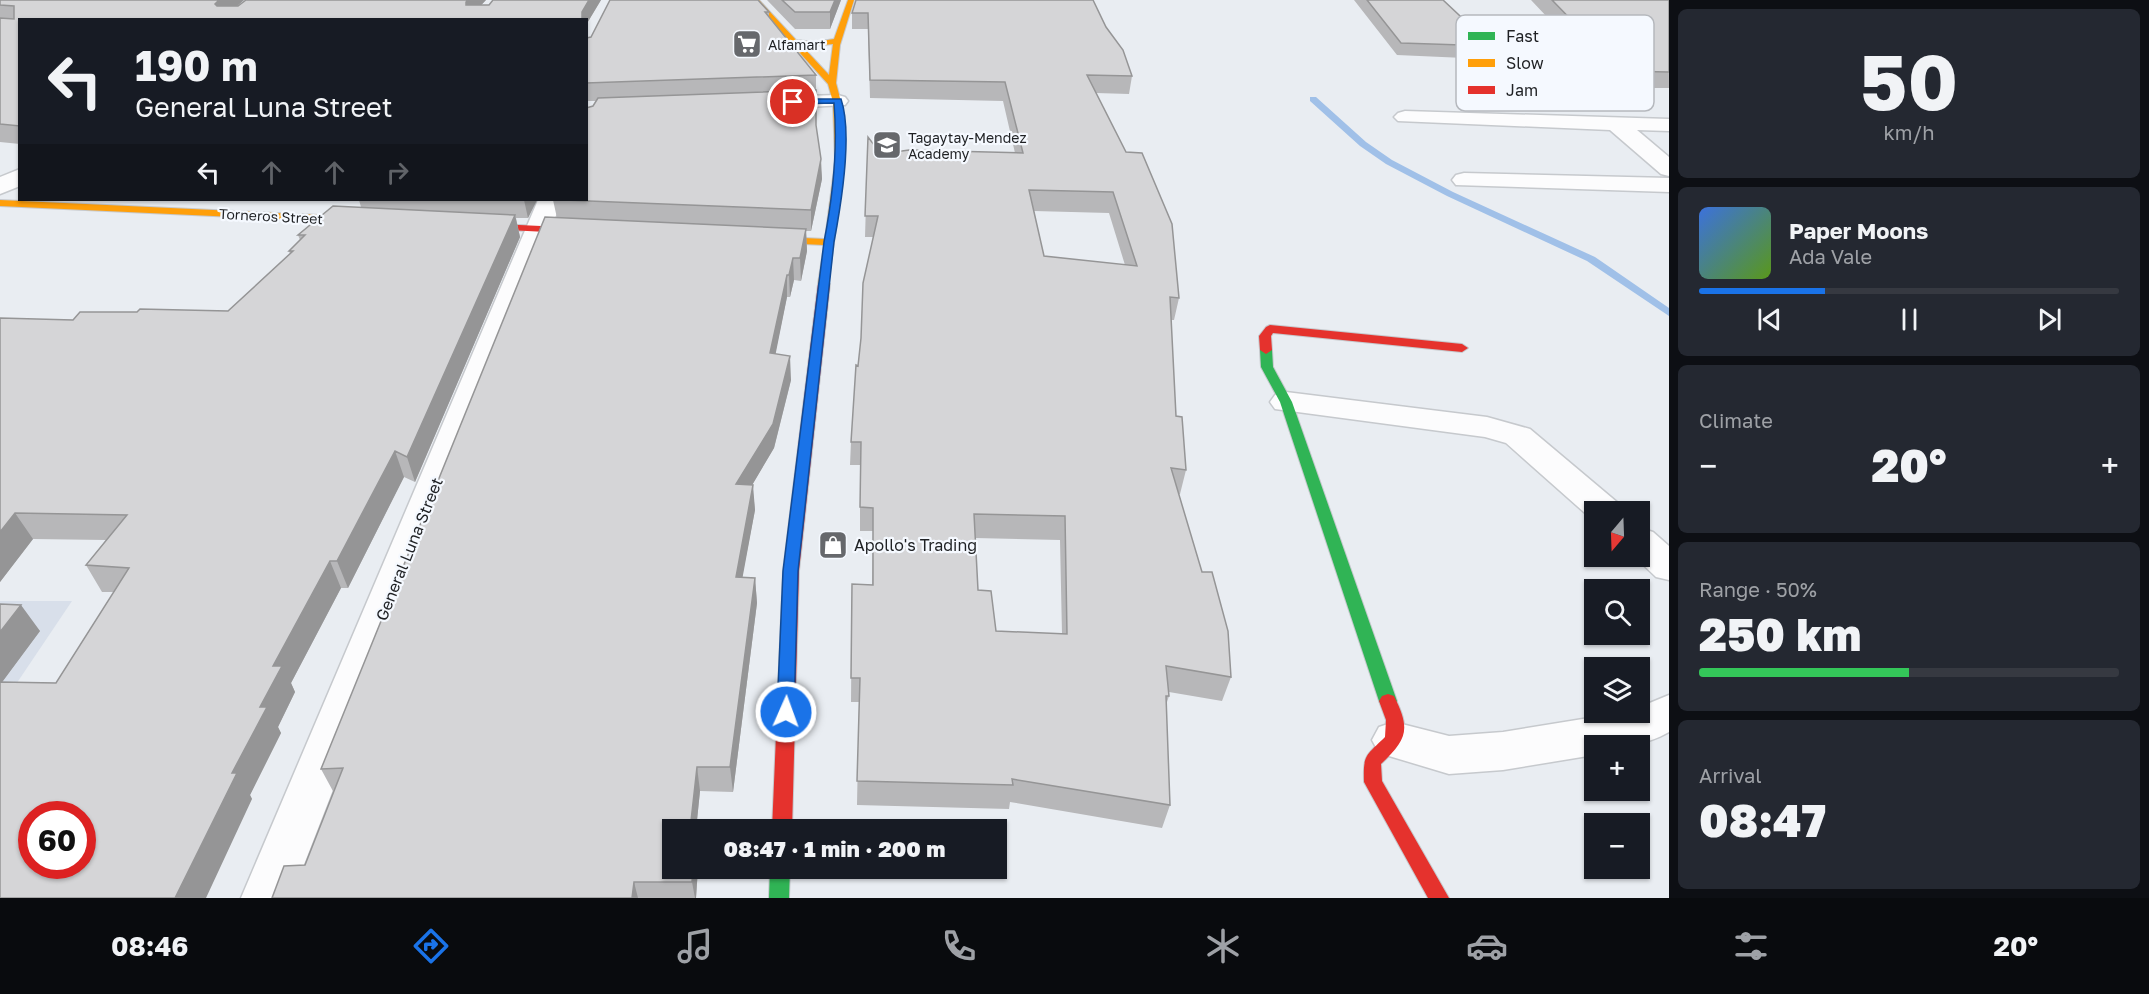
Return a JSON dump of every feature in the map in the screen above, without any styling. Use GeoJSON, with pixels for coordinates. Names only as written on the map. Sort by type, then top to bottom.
{"type":"FeatureCollection","features":[{"type":"Feature","properties":{"kind":"main road"},"geometry":{"type":"LineString","coordinates":[[755,0],[835,92]]}},
{"type":"Feature","properties":{"kind":"main road"},"geometry":{"type":"LineString","coordinates":[[782,819],[790,571],[829,242],[837,193],[841,133],[833,58],[850,0]]}},
{"type":"Feature","properties":{"kind":"main road"},"geometry":{"type":"LineString","coordinates":[[792,42],[815,44],[838,41]]}},
{"type":"Feature","properties":{"kind":"main road","name":"Torneros Street"},"geometry":{"type":"LineString","coordinates":[[0,203],[371,221]]}},
{"type":"Feature","properties":{"kind":"main road"},"geometry":{"type":"LineString","coordinates":[[455,225],[544,214],[597,231]]}},
{"type":"Feature","properties":{"kind":"main road"},"geometry":{"type":"LineString","coordinates":[[748,238],[829,242]]}},
{"type":"Feature","properties":{"kind":"main road"},"geometry":{"type":"LineString","coordinates":[[1439,898],[1373,782],[1372,761],[1394,740],[1395,720],[1286,402],[1267,367],[1264,336],[1270,329],[1462,348]]}},
{"type":"Feature","properties":{"kind":"main road"},"geometry":{"type":"LineString","coordinates":[[779,898],[780,879]]}},
{"type":"Feature","properties":{"kind":"street"},"geometry":{"type":"LineString","coordinates":[[756,103],[835,92]]}},
{"type":"Feature","properties":{"kind":"street"},"geometry":{"type":"LineString","coordinates":[[1405,117],[1669,125]]}},
{"type":"Feature","properties":{"kind":"street"},"geometry":{"type":"LineString","coordinates":[[1615,123],[1669,169]]}},
{"type":"Feature","properties":{"kind":"street"},"geometry":{"type":"LineString","coordinates":[[0,187],[18,177]]}},
{"type":"Feature","properties":{"kind":"street"},"geometry":{"type":"LineString","coordinates":[[1464,180],[1669,185]]}},
{"type":"Feature","properties":{"kind":"street","name":"General Luna Street"},"geometry":{"type":"LineString","coordinates":[[266,898],[544,214]]}},
{"type":"Feature","properties":{"kind":"street"},"geometry":{"type":"LineString","coordinates":[[1286,402],[1487,428],[1518,436],[1593,501]]}},
{"type":"Feature","properties":{"kind":"street"},"geometry":{"type":"LineString","coordinates":[[1650,550],[1669,567]]}},
{"type":"Feature","properties":{"kind":"street"},"geometry":{"type":"LineString","coordinates":[[1394,740],[1449,755],[1503,752],[1617,733],[1642,726],[1669,712]]}},
{"type":"Feature","properties":{"kind":"shaded area"},"geometry":{"type":"Polygon","coordinates":[[[0,601],[72,601],[0,708],[0,601]]]}},
{"type":"Feature","properties":{"kind":"building"},"geometry":{"type":"Polygon","coordinates":[[[0,0],[219,0],[215,4],[217,6],[238,6],[246,0],[468,0],[466,5],[489,5],[493,0],[589,0],[582,12],[582,18],[18,18],[18,126],[0,124],[0,18],[14,19],[14,6],[0,5],[0,0]]]}},
{"type":"Feature","properties":{"kind":"building"},"geometry":{"type":"Polygon","coordinates":[[[610,0],[758,0],[769,12],[765,12],[816,75],[588,83],[588,38],[591,37],[610,0]]]}},
{"type":"Feature","properties":{"kind":"building"},"geometry":{"type":"Polygon","coordinates":[[[782,0],[835,0],[830,12],[795,12],[782,0]]]}},
{"type":"Feature","properties":{"kind":"building"},"geometry":{"type":"Polygon","coordinates":[[[856,0],[1093,0],[1106,27],[1123,50],[1132,76],[1087,75],[1126,152],[1142,153],[1172,224],[1179,298],[1170,297],[1176,416],[1182,417],[1186,470],[1171,468],[1202,572],[1212,572],[1228,631],[1231,677],[1166,666],[1169,696],[1166,696],[1170,805],[1012,779],[1013,785],[857,781],[860,678],[851,678],[852,584],[873,585],[873,508],[860,507],[861,442],[851,442],[856,365],[858,366],[861,338],[863,283],[878,216],[865,216],[868,137],[881,154],[909,150],[1023,153],[1005,82],[870,80],[868,13],[852,13],[856,0]],[[1029,190],[1044,256],[1137,266],[1113,192],[1029,190]],[[974,514],[978,590],[991,591],[996,631],[1067,634],[1065,516],[974,514]]]}},
{"type":"Feature","properties":{"kind":"building"},"geometry":{"type":"Polygon","coordinates":[[[1367,0],[1443,0],[1459,15],[1456,15],[1456,45],[1401,43],[1367,0]]]}},
{"type":"Feature","properties":{"kind":"building"},"geometry":{"type":"Polygon","coordinates":[[[1552,0],[1669,0],[1669,72],[1654,72],[1654,15],[1567,15],[1552,0]]]}},
{"type":"Feature","properties":{"kind":"building"},"geometry":{"type":"Polygon","coordinates":[[[816,90],[816,125],[821,159],[811,210],[588,201],[588,107],[593,106],[598,98],[816,90]]]}},
{"type":"Feature","properties":{"kind":"building"},"geometry":{"type":"Polygon","coordinates":[[[333,206],[515,215],[407,457],[395,451],[337,561],[330,561],[273,666],[282,666],[260,707],[267,707],[232,773],[237,773],[175,898],[0,898],[0,682],[56,683],[129,568],[86,565],[127,515],[15,513],[0,532],[0,318],[73,320],[80,312],[137,312],[140,309],[228,311],[293,251],[289,251],[305,235],[298,235],[333,206]]]}},
{"type":"Feature","properties":{"kind":"building"},"geometry":{"type":"Polygon","coordinates":[[[545,217],[806,229],[800,258],[793,258],[789,275],[787,275],[770,353],[790,356],[773,424],[736,484],[753,485],[736,577],[755,578],[730,767],[697,767],[691,819],[662,819],[662,879],[692,879],[692,882],[634,882],[632,898],[272,898],[284,866],[305,865],[343,768],[321,769],[545,217]]]}},
{"type":"Feature","properties":{"kind":"building"},"geometry":{"type":"Polygon","coordinates":[[[0,604],[21,605],[0,632],[0,604]]]}},
{"type":"Feature","properties":{"kind":"waterway"},"geometry":{"type":"LineString","coordinates":[[1313,99],[1363,144],[1389,162],[1450,194],[1591,259],[1669,313]]}},
{"type":"Feature","properties":{"kind":"traffic: fast"},"geometry":{"type":"LineString","coordinates":[[1266,350],[1267,367],[1286,402],[1388,701]]}},
{"type":"Feature","properties":{"kind":"traffic: fast"},"geometry":{"type":"LineString","coordinates":[[779,898],[780,879]]}},
{"type":"Feature","properties":{"kind":"traffic: slow"},"geometry":{"type":"LineString","coordinates":[[755,0],[832,83],[837,102],[840,162],[824,284]]}},
{"type":"Feature","properties":{"kind":"traffic: slow"},"geometry":{"type":"LineString","coordinates":[[832,83],[836,45],[851,0]]}},
{"type":"Feature","properties":{"kind":"traffic: slow"},"geometry":{"type":"LineString","coordinates":[[792,42],[815,44],[838,41]]}},
{"type":"Feature","properties":{"kind":"traffic: slow"},"geometry":{"type":"LineString","coordinates":[[0,203],[363,220]]}},
{"type":"Feature","properties":{"kind":"traffic: slow"},"geometry":{"type":"LineString","coordinates":[[762,239],[829,242]]}},
{"type":"Feature","properties":{"kind":"traffic: jam"},"geometry":{"type":"LineString","coordinates":[[474,226],[585,231]]}},
{"type":"Feature","properties":{"kind":"traffic: jam"},"geometry":{"type":"LineString","coordinates":[[782,819],[791,571],[824,284]]}},
{"type":"Feature","properties":{"kind":"traffic: jam"},"geometry":{"type":"LineString","coordinates":[[1266,350],[1265,336],[1270,329],[1462,348]]}},
{"type":"Feature","properties":{"kind":"traffic: jam"},"geometry":{"type":"LineString","coordinates":[[1388,701],[1395,720],[1394,740],[1372,761],[1373,782],[1439,898]]}},
{"type":"Feature","properties":{"kind":"place","name":"Alfamart"},"geometry":{"type":"Point","coordinates":[747,44]}},
{"type":"Feature","properties":{"kind":"place","name":"Tagaytay-Mendez Academy"},"geometry":{"type":"Point","coordinates":[887,145]}},
{"type":"Feature","properties":{"kind":"place","name":"Apollo's Trading"},"geometry":{"type":"Point","coordinates":[833,545]}},
{"type":"Feature","properties":{"kind":"route"},"geometry":{"type":"LineString","coordinates":[[786,712],[790,571],[829,242],[837,204],[841,133],[838,101],[793,102]]}}]}
